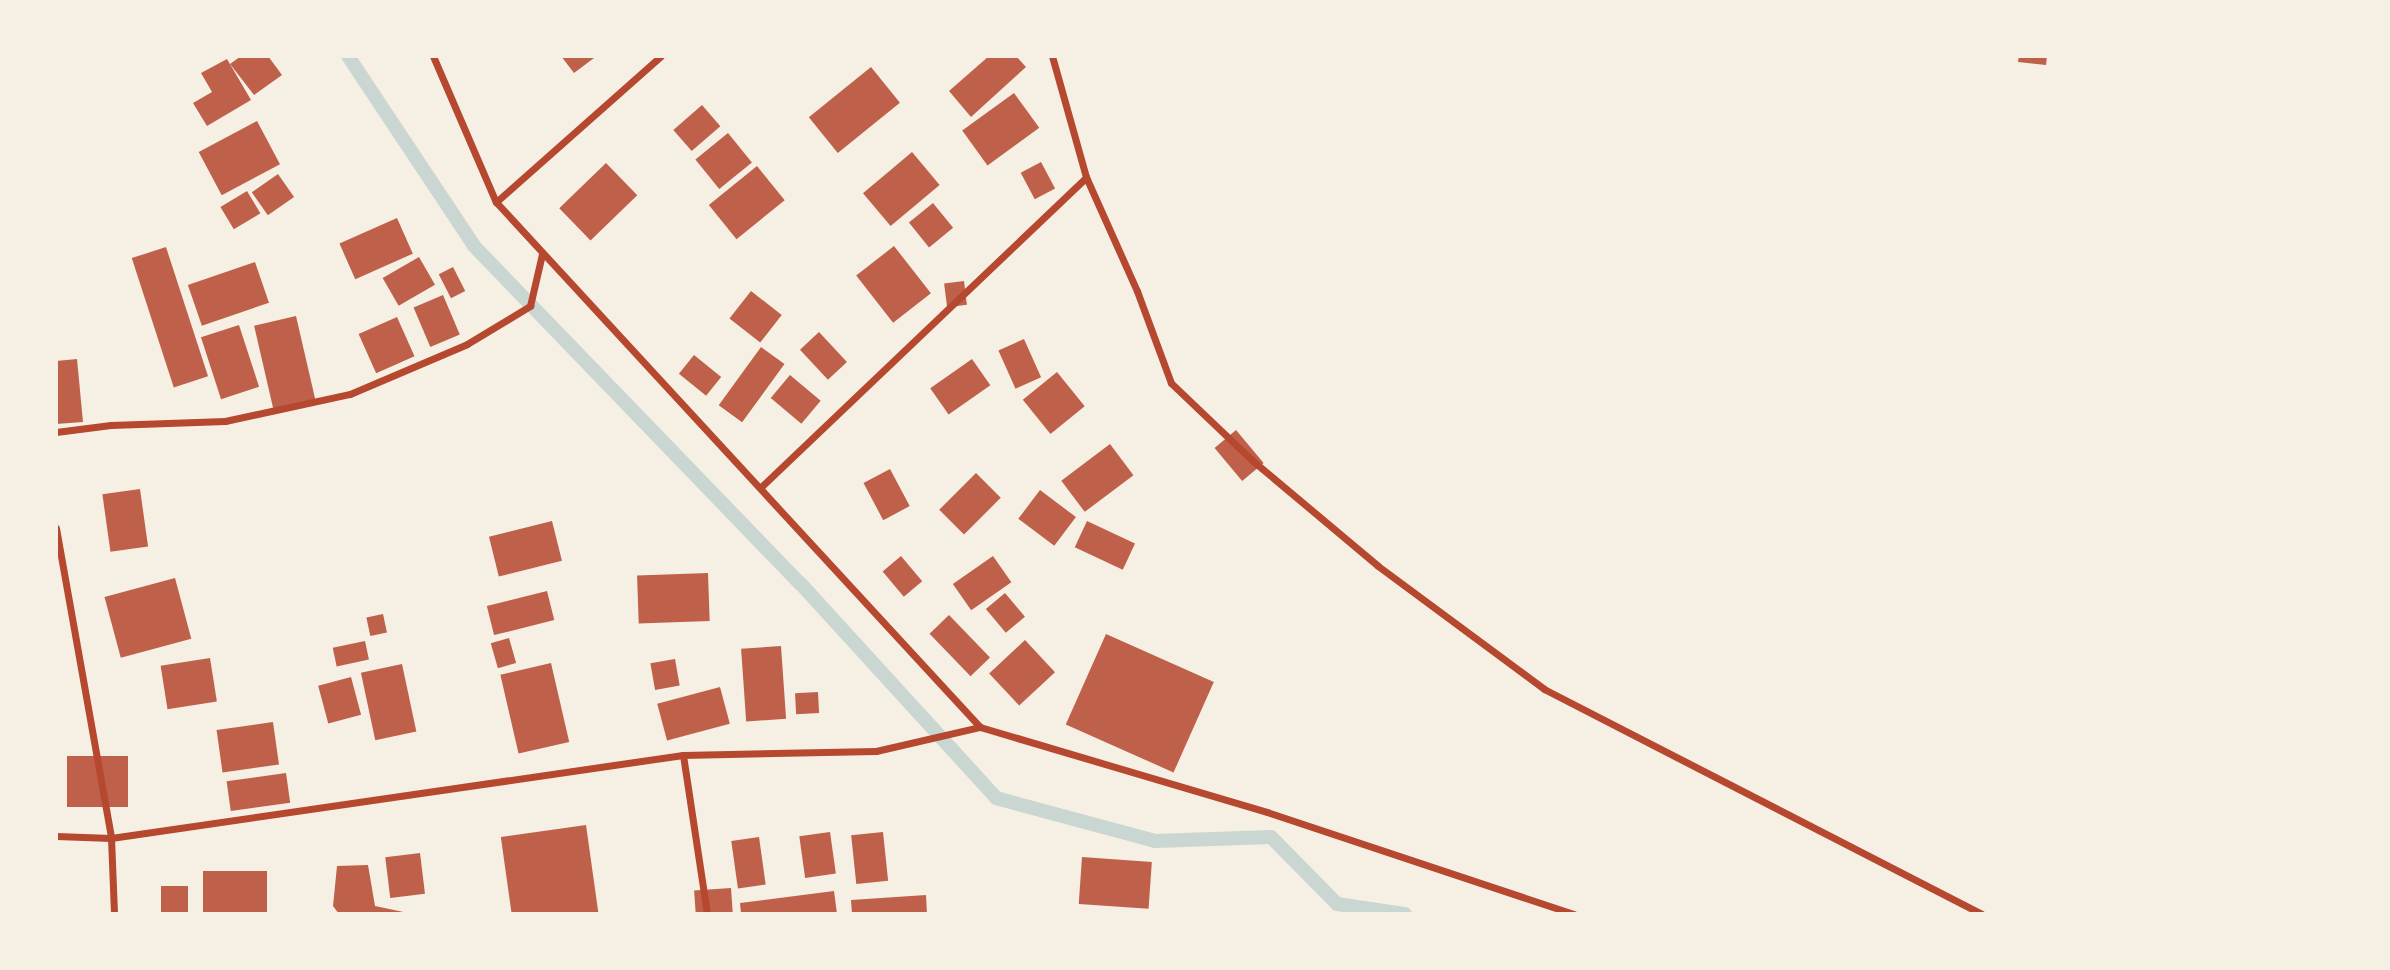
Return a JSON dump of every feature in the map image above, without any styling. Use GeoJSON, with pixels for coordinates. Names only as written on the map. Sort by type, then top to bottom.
{"type":"FeatureCollection","features":[{"type":"Feature","properties":{"kind":"street"},"geometry":{"type":"LineString","coordinates":[[433,56],[496,202],[980,727]]}},
{"type":"Feature","properties":{"kind":"street"},"geometry":{"type":"LineString","coordinates":[[496,202],[661,56]]}},
{"type":"Feature","properties":{"kind":"street"},"geometry":{"type":"LineString","coordinates":[[1052,56],[1086,177],[1137,291],[1171,383],[1253,461],[1378,566],[1544,689],[1981,914]]}},
{"type":"Feature","properties":{"kind":"street"},"geometry":{"type":"LineString","coordinates":[[761,487],[1086,177]]}},
{"type":"Feature","properties":{"kind":"street"},"geometry":{"type":"LineString","coordinates":[[56,432],[111,425],[225,421],[350,394],[467,344],[530,306],[542,254]]}},
{"type":"Feature","properties":{"kind":"street"},"geometry":{"type":"LineString","coordinates":[[56,528],[111,838],[114,914]]}},
{"type":"Feature","properties":{"kind":"street"},"geometry":{"type":"LineString","coordinates":[[56,836],[111,838],[683,755],[876,751],[980,727],[1268,812],[1574,914]]}},
{"type":"Feature","properties":{"kind":"street"},"geometry":{"type":"LineString","coordinates":[[683,755],[707,914]]}},
{"type":"Feature","properties":{"kind":"building"},"geometry":{"type":"Polygon","coordinates":[[[241,56],[268,56],[282,75],[254,95],[230,64],[241,56]]]}},
{"type":"Feature","properties":{"kind":"building"},"geometry":{"type":"Polygon","coordinates":[[[561,56],[593,56],[594,58],[574,73],[561,56]]]}},
{"type":"Feature","properties":{"kind":"building"},"geometry":{"type":"Polygon","coordinates":[[[989,56],[1016,56],[1026,67],[971,117],[949,91],[989,56]]]}},
{"type":"Feature","properties":{"kind":"building"},"geometry":{"type":"Polygon","coordinates":[[[2019,56],[2047,56],[2046,65],[2018,62],[2019,56]]]}},
{"type":"Feature","properties":{"kind":"building"},"geometry":{"type":"Polygon","coordinates":[[[227,59],[251,100],[207,126],[193,103],[212,92],[201,73],[227,59]]]}},
{"type":"Feature","properties":{"kind":"building"},"geometry":{"type":"Polygon","coordinates":[[[871,67],[900,103],[838,153],[809,117],[871,67]]]}},
{"type":"Feature","properties":{"kind":"building"},"geometry":{"type":"Polygon","coordinates":[[[1014,93],[1039,128],[987,165],[962,131],[1014,93]]]}},
{"type":"Feature","properties":{"kind":"building"},"geometry":{"type":"Polygon","coordinates":[[[702,105],[720,126],[692,151],[673,130],[702,105]]]}},
{"type":"Feature","properties":{"kind":"building"},"geometry":{"type":"Polygon","coordinates":[[[257,121],[280,164],[222,195],[199,152],[257,121]]]}},
{"type":"Feature","properties":{"kind":"building"},"geometry":{"type":"Polygon","coordinates":[[[728,133],[752,163],[719,189],[695,159],[728,133]]]}},
{"type":"Feature","properties":{"kind":"building"},"geometry":{"type":"Polygon","coordinates":[[[912,152],[940,185],[891,226],[863,193],[912,152]]]}},
{"type":"Feature","properties":{"kind":"building"},"geometry":{"type":"Polygon","coordinates":[[[1041,162],[1055,188],[1035,199],[1021,173],[1041,162]]]}},
{"type":"Feature","properties":{"kind":"building"},"geometry":{"type":"Polygon","coordinates":[[[606,163],[637,195],[591,241],[559,208],[606,163]]]}},
{"type":"Feature","properties":{"kind":"building"},"geometry":{"type":"Polygon","coordinates":[[[757,166],[785,200],[737,239],[709,205],[757,166]]]}},
{"type":"Feature","properties":{"kind":"building"},"geometry":{"type":"Polygon","coordinates":[[[278,174],[294,197],[268,215],[252,192],[278,174]]]}},
{"type":"Feature","properties":{"kind":"building"},"geometry":{"type":"Polygon","coordinates":[[[247,191],[260,213],[234,229],[220,207],[247,191]]]}},
{"type":"Feature","properties":{"kind":"building"},"geometry":{"type":"Polygon","coordinates":[[[933,203],[953,228],[929,247],[909,223],[933,203]]]}},
{"type":"Feature","properties":{"kind":"building"},"geometry":{"type":"Polygon","coordinates":[[[397,218],[413,254],[355,279],[339,244],[397,218]]]}},
{"type":"Feature","properties":{"kind":"building"},"geometry":{"type":"Polygon","coordinates":[[[894,246],[931,293],[893,323],[856,276],[894,246]]]}},
{"type":"Feature","properties":{"kind":"building"},"geometry":{"type":"Polygon","coordinates":[[[166,247],[208,376],[174,387],[132,258],[166,247]]]}},
{"type":"Feature","properties":{"kind":"building"},"geometry":{"type":"Polygon","coordinates":[[[419,257],[435,285],[399,306],[383,278],[419,257]]]}},
{"type":"Feature","properties":{"kind":"building"},"geometry":{"type":"Polygon","coordinates":[[[255,262],[269,303],[202,326],[188,285],[255,262]]]}},
{"type":"Feature","properties":{"kind":"building"},"geometry":{"type":"Polygon","coordinates":[[[453,267],[465,291],[451,298],[439,274],[453,267]]]}},
{"type":"Feature","properties":{"kind":"building"},"geometry":{"type":"Polygon","coordinates":[[[964,281],[967,305],[947,307],[944,283],[964,281]]]}},
{"type":"Feature","properties":{"kind":"building"},"geometry":{"type":"Polygon","coordinates":[[[751,291],[782,315],[760,343],[729,319],[751,291]]]}},
{"type":"Feature","properties":{"kind":"building"},"geometry":{"type":"Polygon","coordinates":[[[443,295],[460,335],[430,347],[414,308],[443,295]]]}},
{"type":"Feature","properties":{"kind":"building"},"geometry":{"type":"Polygon","coordinates":[[[296,316],[316,401],[274,410],[254,326],[296,316]]]}},
{"type":"Feature","properties":{"kind":"building"},"geometry":{"type":"Polygon","coordinates":[[[397,317],[414,356],[376,373],[359,334],[397,317]]]}},
{"type":"Feature","properties":{"kind":"building"},"geometry":{"type":"Polygon","coordinates":[[[239,325],[259,387],[221,399],[201,337],[239,325]]]}},
{"type":"Feature","properties":{"kind":"building"},"geometry":{"type":"Polygon","coordinates":[[[819,332],[847,362],[828,380],[800,350],[819,332]]]}},
{"type":"Feature","properties":{"kind":"building"},"geometry":{"type":"Polygon","coordinates":[[[1024,339],[1041,377],[1016,389],[998,350],[1024,339]]]}},
{"type":"Feature","properties":{"kind":"building"},"geometry":{"type":"Polygon","coordinates":[[[761,347],[784,364],[742,422],[719,405],[761,347]]]}},
{"type":"Feature","properties":{"kind":"building"},"geometry":{"type":"Polygon","coordinates":[[[694,355],[721,377],[706,396],[679,374],[694,355]]]}},
{"type":"Feature","properties":{"kind":"building"},"geometry":{"type":"Polygon","coordinates":[[[77,359],[83,422],[56,424],[56,361],[77,359]]]}},
{"type":"Feature","properties":{"kind":"building"},"geometry":{"type":"Polygon","coordinates":[[[972,359],[990,385],[949,414],[930,388],[972,359]]]}},
{"type":"Feature","properties":{"kind":"building"},"geometry":{"type":"Polygon","coordinates":[[[1057,372],[1085,406],[1050,434],[1023,400],[1057,372]]]}},
{"type":"Feature","properties":{"kind":"building"},"geometry":{"type":"Polygon","coordinates":[[[790,375],[821,401],[801,424],[771,398],[790,375]]]}},
{"type":"Feature","properties":{"kind":"building"},"geometry":{"type":"Polygon","coordinates":[[[1236,430],[1264,463],[1242,481],[1215,448],[1236,430]]]}},
{"type":"Feature","properties":{"kind":"building"},"geometry":{"type":"Polygon","coordinates":[[[1110,444],[1133,475],[1085,512],[1061,481],[1110,444]]]}},
{"type":"Feature","properties":{"kind":"building"},"geometry":{"type":"Polygon","coordinates":[[[890,469],[910,506],[883,520],[864,483],[890,469]]]}},
{"type":"Feature","properties":{"kind":"building"},"geometry":{"type":"Polygon","coordinates":[[[976,473],[1001,498],[964,535],[939,510],[976,473]]]}},
{"type":"Feature","properties":{"kind":"building"},"geometry":{"type":"Polygon","coordinates":[[[140,489],[148,546],[110,552],[102,494],[140,489]]]}},
{"type":"Feature","properties":{"kind":"building"},"geometry":{"type":"Polygon","coordinates":[[[1040,490],[1076,517],[1054,546],[1018,519],[1040,490]]]}},
{"type":"Feature","properties":{"kind":"building"},"geometry":{"type":"Polygon","coordinates":[[[552,521],[562,561],[499,577],[489,537],[552,521]]]}},
{"type":"Feature","properties":{"kind":"building"},"geometry":{"type":"Polygon","coordinates":[[[1087,521],[1135,543],[1123,570],[1075,547],[1087,521]]]}},
{"type":"Feature","properties":{"kind":"building"},"geometry":{"type":"Polygon","coordinates":[[[901,556],[922,581],[904,597],[883,571],[901,556]]]}},
{"type":"Feature","properties":{"kind":"building"},"geometry":{"type":"Polygon","coordinates":[[[993,556],[1011,582],[971,610],[953,584],[993,556]]]}},
{"type":"Feature","properties":{"kind":"building"},"geometry":{"type":"Polygon","coordinates":[[[708,573],[710,621],[639,623],[637,575],[708,573]]]}},
{"type":"Feature","properties":{"kind":"building"},"geometry":{"type":"Polygon","coordinates":[[[175,578],[191,639],[121,658],[104,597],[175,578]]]}},
{"type":"Feature","properties":{"kind":"building"},"geometry":{"type":"Polygon","coordinates":[[[547,591],[554,620],[494,635],[487,606],[547,591]]]}},
{"type":"Feature","properties":{"kind":"building"},"geometry":{"type":"Polygon","coordinates":[[[1005,593],[1025,617],[1006,633],[986,609],[1005,593]]]}},
{"type":"Feature","properties":{"kind":"building"},"geometry":{"type":"Polygon","coordinates":[[[383,614],[387,633],[370,636],[366,618],[383,614]]]}},
{"type":"Feature","properties":{"kind":"building"},"geometry":{"type":"Polygon","coordinates":[[[949,615],[990,657],[971,676],[930,634],[949,615]]]}},
{"type":"Feature","properties":{"kind":"building"},"geometry":{"type":"Polygon","coordinates":[[[1106,634],[1214,682],[1174,772],[1066,724],[1106,634]]]}},
{"type":"Feature","properties":{"kind":"building"},"geometry":{"type":"Polygon","coordinates":[[[509,638],[516,663],[498,668],[491,643],[509,638]]]}},
{"type":"Feature","properties":{"kind":"building"},"geometry":{"type":"Polygon","coordinates":[[[1025,640],[1055,672],[1019,706],[989,673],[1025,640]]]}},
{"type":"Feature","properties":{"kind":"building"},"geometry":{"type":"Polygon","coordinates":[[[365,641],[369,660],[337,666],[333,648],[365,641]]]}},
{"type":"Feature","properties":{"kind":"building"},"geometry":{"type":"Polygon","coordinates":[[[781,646],[786,719],[746,722],[741,649],[781,646]]]}},
{"type":"Feature","properties":{"kind":"building"},"geometry":{"type":"Polygon","coordinates":[[[210,658],[217,701],[167,709],[161,666],[210,658]]]}},
{"type":"Feature","properties":{"kind":"building"},"geometry":{"type":"Polygon","coordinates":[[[675,659],[680,686],[655,690],[650,663],[675,659]]]}},
{"type":"Feature","properties":{"kind":"building"},"geometry":{"type":"Polygon","coordinates":[[[551,663],[569,742],[519,754],[500,675],[551,663]]]}},
{"type":"Feature","properties":{"kind":"building"},"geometry":{"type":"Polygon","coordinates":[[[402,664],[416,731],[375,740],[361,673],[402,664]]]}},
{"type":"Feature","properties":{"kind":"building"},"geometry":{"type":"Polygon","coordinates":[[[351,677],[361,715],[328,723],[318,686],[351,677]]]}},
{"type":"Feature","properties":{"kind":"building"},"geometry":{"type":"Polygon","coordinates":[[[720,687],[730,724],[667,741],[657,704],[720,687]]]}},
{"type":"Feature","properties":{"kind":"building"},"geometry":{"type":"Polygon","coordinates":[[[818,692],[819,713],[796,714],[795,693],[818,692]]]}},
{"type":"Feature","properties":{"kind":"building"},"geometry":{"type":"Polygon","coordinates":[[[273,722],[279,765],[223,773],[217,730],[273,722]]]}},
{"type":"Feature","properties":{"kind":"building"},"geometry":{"type":"Polygon","coordinates":[[[67,756],[128,756],[128,807],[67,807],[67,756]]]}},
{"type":"Feature","properties":{"kind":"building"},"geometry":{"type":"Polygon","coordinates":[[[286,773],[290,803],[231,811],[227,781],[286,773]]]}},
{"type":"Feature","properties":{"kind":"building"},"geometry":{"type":"Polygon","coordinates":[[[586,825],[599,914],[512,914],[501,837],[586,825]]]}},
{"type":"Feature","properties":{"kind":"building"},"geometry":{"type":"Polygon","coordinates":[[[830,832],[836,874],[805,878],[799,836],[830,832]]]}},
{"type":"Feature","properties":{"kind":"building"},"geometry":{"type":"Polygon","coordinates":[[[883,832],[888,881],[856,884],[851,835],[883,832]]]}},
{"type":"Feature","properties":{"kind":"building"},"geometry":{"type":"Polygon","coordinates":[[[759,837],[766,885],[738,888],[731,841],[759,837]]]}},
{"type":"Feature","properties":{"kind":"building"},"geometry":{"type":"Polygon","coordinates":[[[420,853],[425,894],[390,898],[385,857],[420,853]]]}},
{"type":"Feature","properties":{"kind":"building"},"geometry":{"type":"Polygon","coordinates":[[[1082,857],[1152,862],[1149,909],[1079,904],[1082,857]]]}},
{"type":"Feature","properties":{"kind":"building"},"geometry":{"type":"Polygon","coordinates":[[[368,865],[375,906],[413,914],[339,914],[333,906],[337,866],[368,865]]]}},
{"type":"Feature","properties":{"kind":"building"},"geometry":{"type":"Polygon","coordinates":[[[203,871],[267,871],[267,914],[203,914],[203,871]]]}},
{"type":"Feature","properties":{"kind":"building"},"geometry":{"type":"Polygon","coordinates":[[[161,886],[188,886],[188,914],[161,914],[161,886]]]}},
{"type":"Feature","properties":{"kind":"building"},"geometry":{"type":"Polygon","coordinates":[[[731,888],[733,914],[696,914],[694,891],[731,888]]]}},
{"type":"Feature","properties":{"kind":"building"},"geometry":{"type":"Polygon","coordinates":[[[834,891],[837,914],[741,914],[740,903],[834,891]]]}},
{"type":"Feature","properties":{"kind":"building"},"geometry":{"type":"Polygon","coordinates":[[[926,895],[927,914],[852,914],[851,900],[926,895]]]}},
{"type":"Feature","properties":{"kind":"waterway"},"geometry":{"type":"LineString","coordinates":[[348,56],[474,246],[800,583],[996,798],[1155,841],[1271,837],[1337,904],[1405,914]]}}]}
